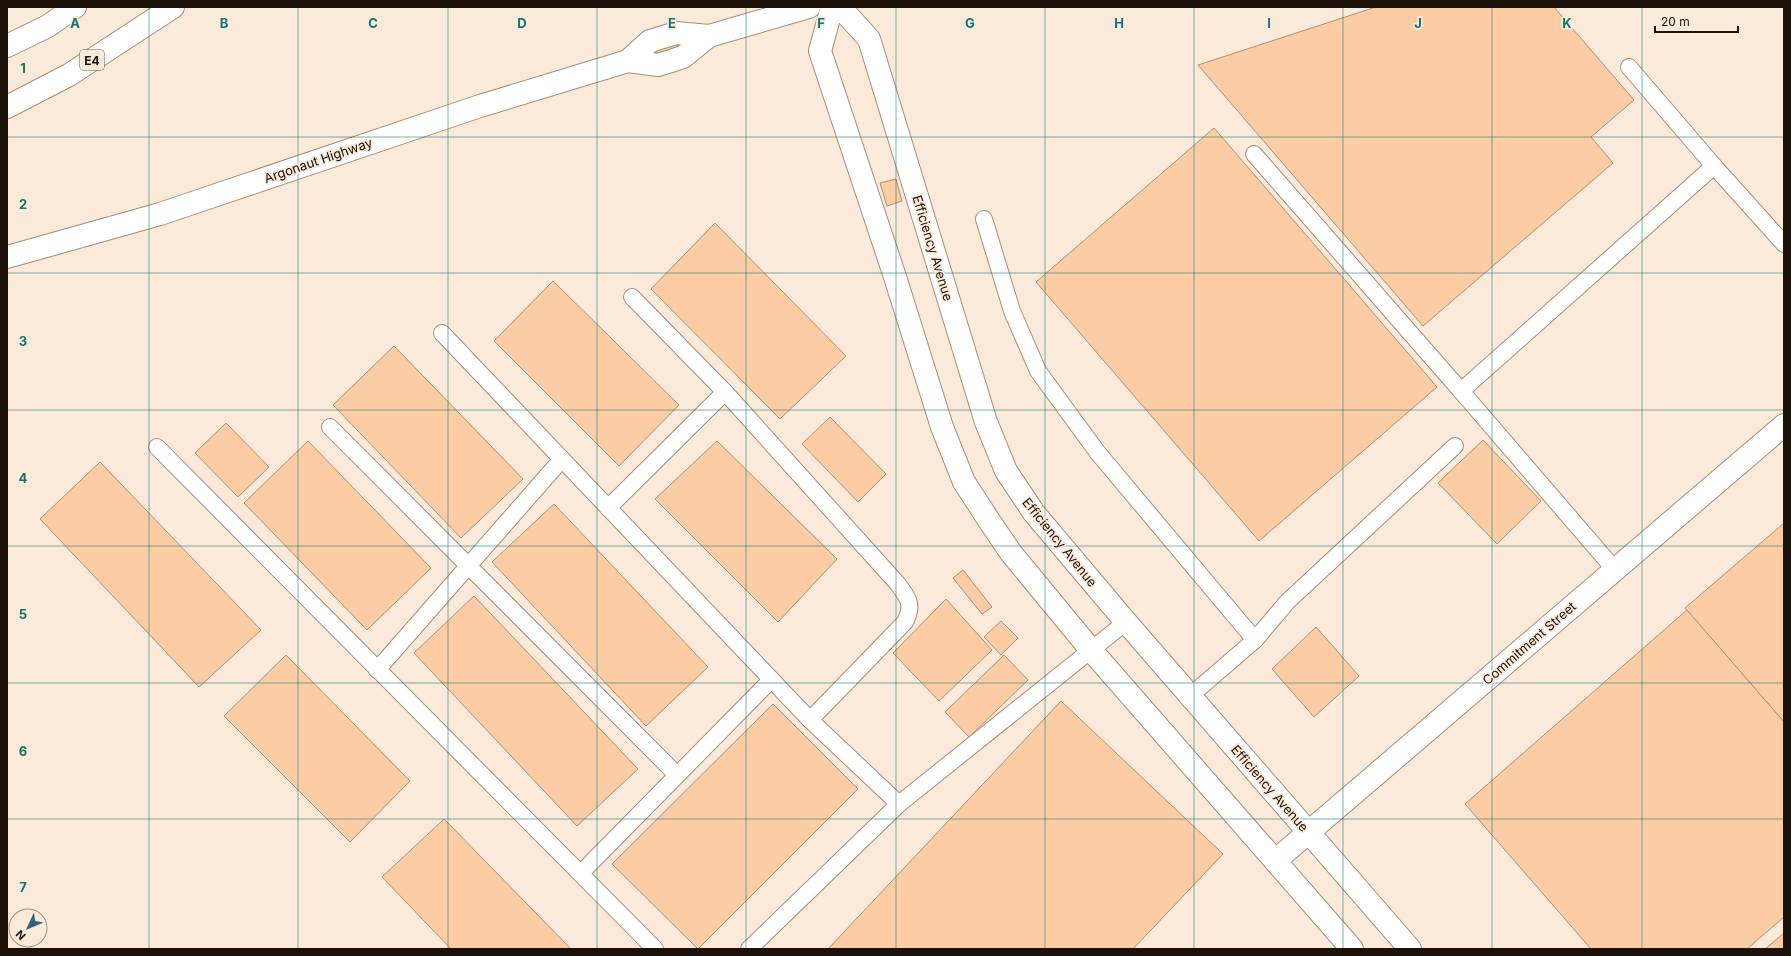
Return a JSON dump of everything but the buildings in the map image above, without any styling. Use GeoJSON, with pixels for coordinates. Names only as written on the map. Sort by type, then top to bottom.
{"type":"FeatureCollection","features":[{"type":"Feature","properties":{"kind":"main road"},"geometry":{"type":"LineString","coordinates":[[7,46],[48,26],[75,7]]}},
{"type":"Feature","properties":{"kind":"main road","name":"E4"},"geometry":{"type":"LineString","coordinates":[[7,108],[70,75],[174,7]]}},
{"type":"Feature","properties":{"kind":"main road","name":"Argonaut Highway"},"geometry":{"type":"LineString","coordinates":[[7,257],[160,214],[480,106],[628,61],[658,65],[671,61],[683,57],[709,36],[809,7]]}},
{"type":"Feature","properties":{"kind":"main road"},"geometry":{"type":"LineString","coordinates":[[832,7],[820,51],[896,280],[942,427],[964,482],[1011,553],[1091,650],[1352,949]]}},
{"type":"Feature","properties":{"kind":"main road","name":"Efficiency Avenue"},"geometry":{"type":"LineString","coordinates":[[840,7],[869,39],[986,422],[1006,471],[1034,514],[1410,949]]}},
{"type":"Feature","properties":{"kind":"main road","name":"Commitment Street"},"geometry":{"type":"LineString","coordinates":[[1275,861],[1784,425]]}},
{"type":"Feature","properties":{"kind":"lane"},"geometry":{"type":"LineString","coordinates":[[1629,66],[1714,166],[1784,244]]}},
{"type":"Feature","properties":{"kind":"lane"},"geometry":{"type":"LineString","coordinates":[[1254,154],[1615,570]]}},
{"type":"Feature","properties":{"kind":"lane"},"geometry":{"type":"LineString","coordinates":[[1461,391],[1714,166]]}},
{"type":"Feature","properties":{"kind":"lane"},"geometry":{"type":"LineString","coordinates":[[984,218],[1012,311],[1038,371],[1098,453],[1255,640]]}},
{"type":"Feature","properties":{"kind":"lane"},"geometry":{"type":"LineString","coordinates":[[632,296],[725,392],[897,583],[905,594],[909,604],[909,613],[905,622],[810,720]]}},
{"type":"Feature","properties":{"kind":"lane"},"geometry":{"type":"LineString","coordinates":[[442,333],[771,680],[810,720],[899,804]]}},
{"type":"Feature","properties":{"kind":"lane"},"geometry":{"type":"LineString","coordinates":[[608,508],[725,392]]}},
{"type":"Feature","properties":{"kind":"lane"},"geometry":{"type":"LineString","coordinates":[[330,427],[677,775]]}},
{"type":"Feature","properties":{"kind":"lane"},"geometry":{"type":"LineString","coordinates":[[1190,696],[1255,640],[1286,602],[1455,446]]}},
{"type":"Feature","properties":{"kind":"lane"},"geometry":{"type":"LineString","coordinates":[[157,447],[655,949]]}},
{"type":"Feature","properties":{"kind":"lane"},"geometry":{"type":"LineString","coordinates":[[377,670],[562,459]]}},
{"type":"Feature","properties":{"kind":"lane"},"geometry":{"type":"LineString","coordinates":[[749,949],[899,804],[1126,622]]}},
{"type":"Feature","properties":{"kind":"lane"},"geometry":{"type":"LineString","coordinates":[[581,873],[771,680]]}}]}
